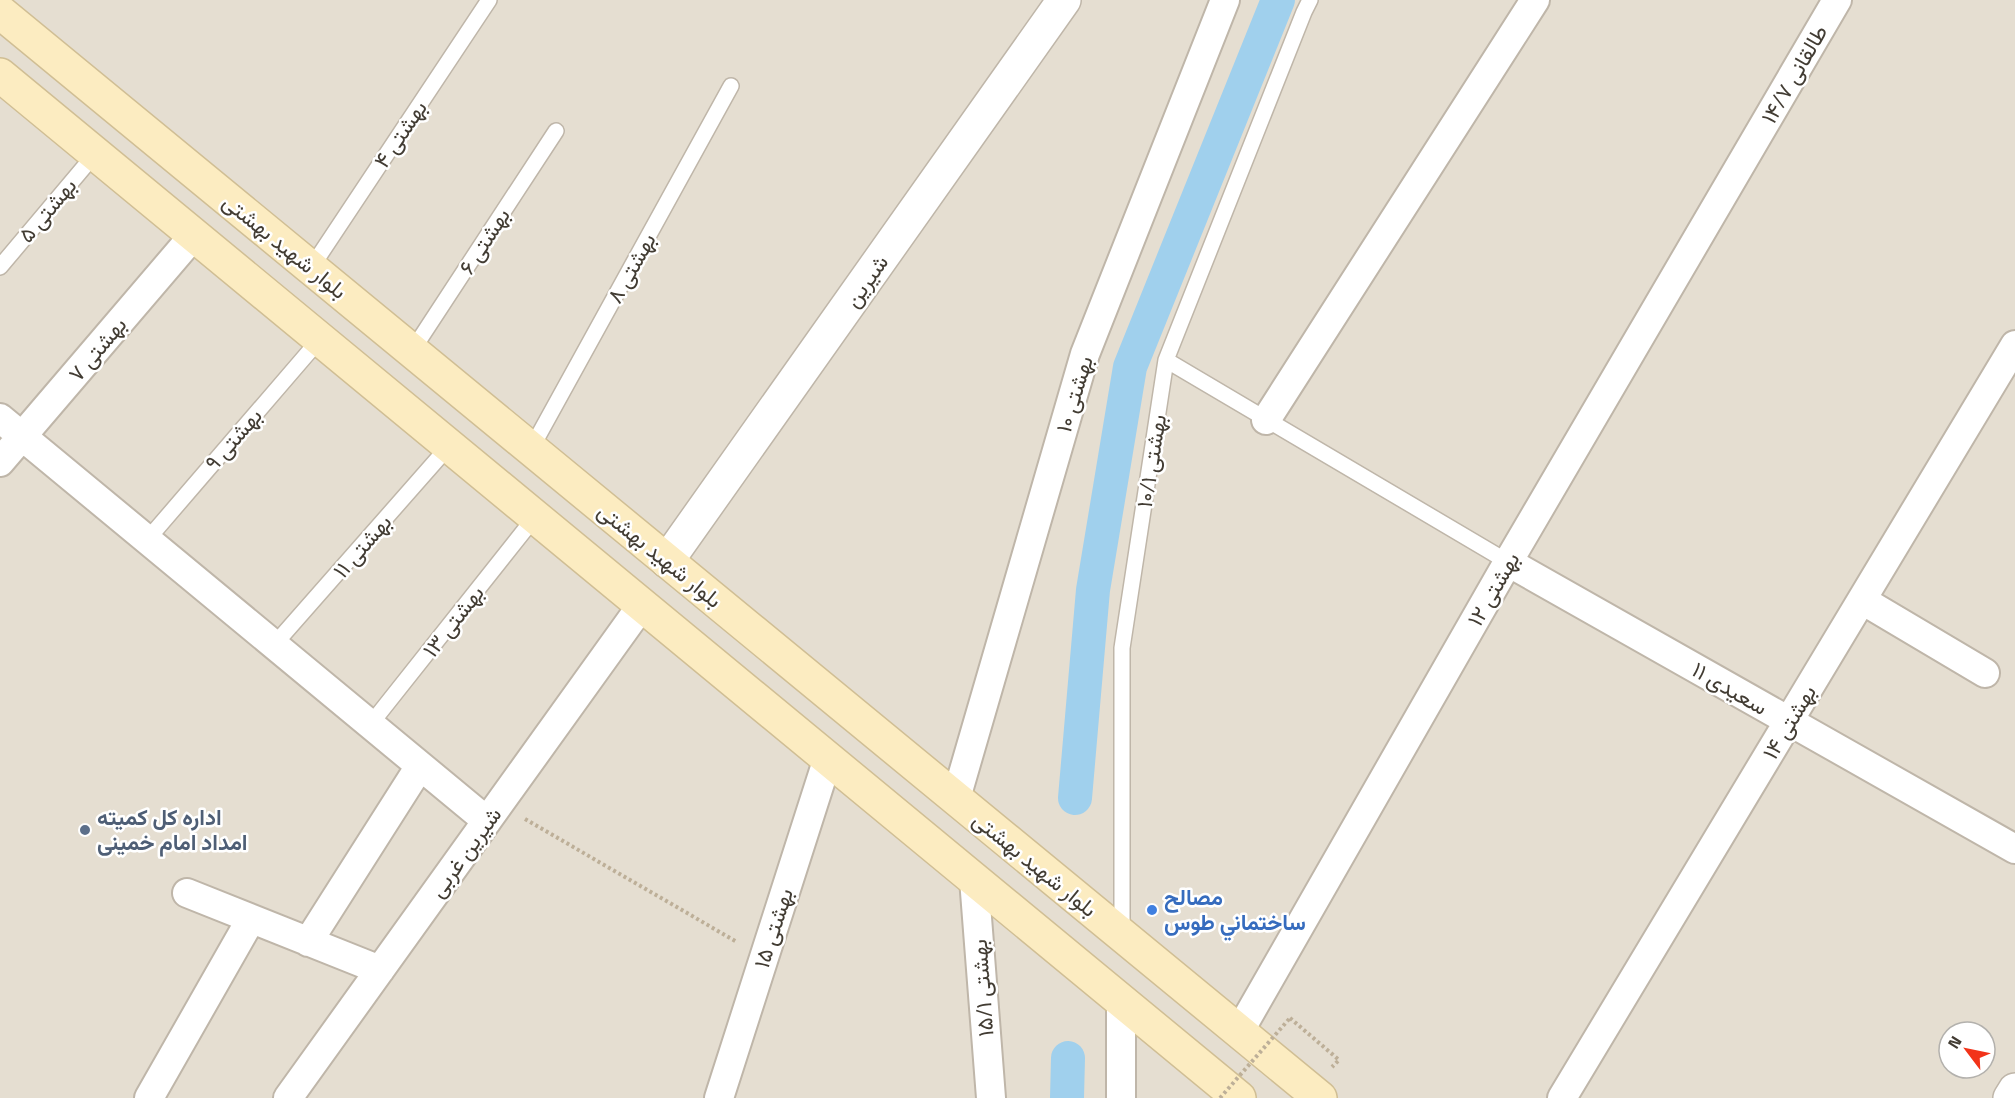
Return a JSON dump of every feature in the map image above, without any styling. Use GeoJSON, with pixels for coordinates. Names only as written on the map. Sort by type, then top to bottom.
{"type":"FeatureCollection","features":[{"type":"Feature","properties":{"kind":"main road","name":"بلوار شهید بهشتی"},"geometry":{"type":"LineString","coordinates":[[0,12],[1320,1098]]}},
{"type":"Feature","properties":{"kind":"main road"},"geometry":{"type":"LineString","coordinates":[[0,75],[1239,1098]]}},
{"type":"Feature","properties":{"kind":"street","name":"شیرین"},"geometry":{"type":"LineString","coordinates":[[667,561],[1064,0]]}},
{"type":"Feature","properties":{"kind":"street","name":"بهشتی ۱۰"},"geometry":{"type":"LineString","coordinates":[[956,798],[1085,354],[1226,0]]}},
{"type":"Feature","properties":{"kind":"street"},"geometry":{"type":"LineString","coordinates":[[1266,420],[1535,0]]}},
{"type":"Feature","properties":{"kind":"street","name":"طالقانی ۱۴/۷"},"geometry":{"type":"LineString","coordinates":[[1751,148],[1837,0]]}},
{"type":"Feature","properties":{"kind":"street","name":"بهشتی ۱۲"},"geometry":{"type":"LineString","coordinates":[[1239,1032],[1508,562],[1751,148]]}},
{"type":"Feature","properties":{"kind":"street","name":"بهشتی ۷"},"geometry":{"type":"LineString","coordinates":[[0,462],[194,235]]}},
{"type":"Feature","properties":{"kind":"street","name":"بهشتی ۱۴"},"geometry":{"type":"LineString","coordinates":[[1562,1098],[2015,345]]}},
{"type":"Feature","properties":{"kind":"street"},"geometry":{"type":"LineString","coordinates":[[0,418],[420,766],[493,813]]}},
{"type":"Feature","properties":{"kind":"street","name":"سعیدی ۱۱"},"geometry":{"type":"LineString","coordinates":[[1508,562],[2015,849]]}},
{"type":"Feature","properties":{"kind":"street"},"geometry":{"type":"LineString","coordinates":[[1862,600],[1985,673]]}},
{"type":"Feature","properties":{"kind":"street","name":"شیرین غربی"},"geometry":{"type":"LineString","coordinates":[[288,1098],[642,605]]}},
{"type":"Feature","properties":{"kind":"street","name":"بهشتی ۱۵"},"geometry":{"type":"LineString","coordinates":[[719,1098],[828,758]]}},
{"type":"Feature","properties":{"kind":"street"},"geometry":{"type":"LineString","coordinates":[[308,942],[420,766]]}},
{"type":"Feature","properties":{"kind":"street","name":"بهشتی ۱۵/۱"},"geometry":{"type":"LineString","coordinates":[[974,879],[991,1098]]}},
{"type":"Feature","properties":{"kind":"street"},"geometry":{"type":"LineString","coordinates":[[188,893],[380,970]]}},
{"type":"Feature","properties":{"kind":"street"},"geometry":{"type":"LineString","coordinates":[[149,1098],[251,919]]}},
{"type":"Feature","properties":{"kind":"street"},"geometry":{"type":"LineString","coordinates":[[1121,1098],[1122,1001]]}},
{"type":"Feature","properties":{"kind":"street"},"geometry":{"type":"LineString","coordinates":[[2010,1098],[2015,1090]]}},
{"type":"Feature","properties":{"kind":"lane","name":"بهشتی ۴"},"geometry":{"type":"LineString","coordinates":[[311,268],[489,0]]}},
{"type":"Feature","properties":{"kind":"lane","name":"بهشتی ۱۰/۱"},"geometry":{"type":"LineString","coordinates":[[1122,935],[1122,648],[1166,360],[1307,6]]}},
{"type":"Feature","properties":{"kind":"lane","name":"بهشتی ۸"},"geometry":{"type":"LineString","coordinates":[[531,449],[731,86]]}},
{"type":"Feature","properties":{"kind":"lane","name":"بهشتی ۶"},"geometry":{"type":"LineString","coordinates":[[412,351],[556,131]]}},
{"type":"Feature","properties":{"kind":"lane","name":"بهشتی ۵"},"geometry":{"type":"LineString","coordinates":[[0,267],[94,154]]}},
{"type":"Feature","properties":{"kind":"lane","name":"بهشتی ۹"},"geometry":{"type":"LineString","coordinates":[[147,540],[320,339]]}},
{"type":"Feature","properties":{"kind":"lane"},"geometry":{"type":"LineString","coordinates":[[1166,360],[1508,562]]}},
{"type":"Feature","properties":{"kind":"lane","name":"بهشتی ۱۱"},"geometry":{"type":"LineString","coordinates":[[274,645],[449,446]]}},
{"type":"Feature","properties":{"kind":"lane","name":"بهشتی ۱۳"},"geometry":{"type":"LineString","coordinates":[[370,725],[535,517]]}},
{"type":"Feature","properties":{"kind":"path"},"geometry":{"type":"LineString","coordinates":[[493,813],[763,957]]}},
{"type":"Feature","properties":{"kind":"path"},"geometry":{"type":"LineString","coordinates":[[1220,1098],[1290,1018],[1339,1060]]}},
{"type":"Feature","properties":{"kind":"shaded area"},"geometry":{"type":"Polygon","coordinates":[[[0,0],[2015,0],[2015,1098],[0,1098],[0,0]]]}},
{"type":"Feature","properties":{"kind":"waterway"},"geometry":{"type":"LineString","coordinates":[[1075,798],[1093,590],[1130,367],[1278,0]]}},
{"type":"Feature","properties":{"kind":"waterway"},"geometry":{"type":"LineString","coordinates":[[1067,1098],[1068,1058]]}},
{"type":"Feature","properties":{"kind":"place","name":"اداره کل کمیته امداد امام خمینی"},"geometry":{"type":"Point","coordinates":[85,830]}},
{"type":"Feature","properties":{"kind":"place","name":"مصالح ساختماني طوس"},"geometry":{"type":"Point","coordinates":[1152,910]}}]}
